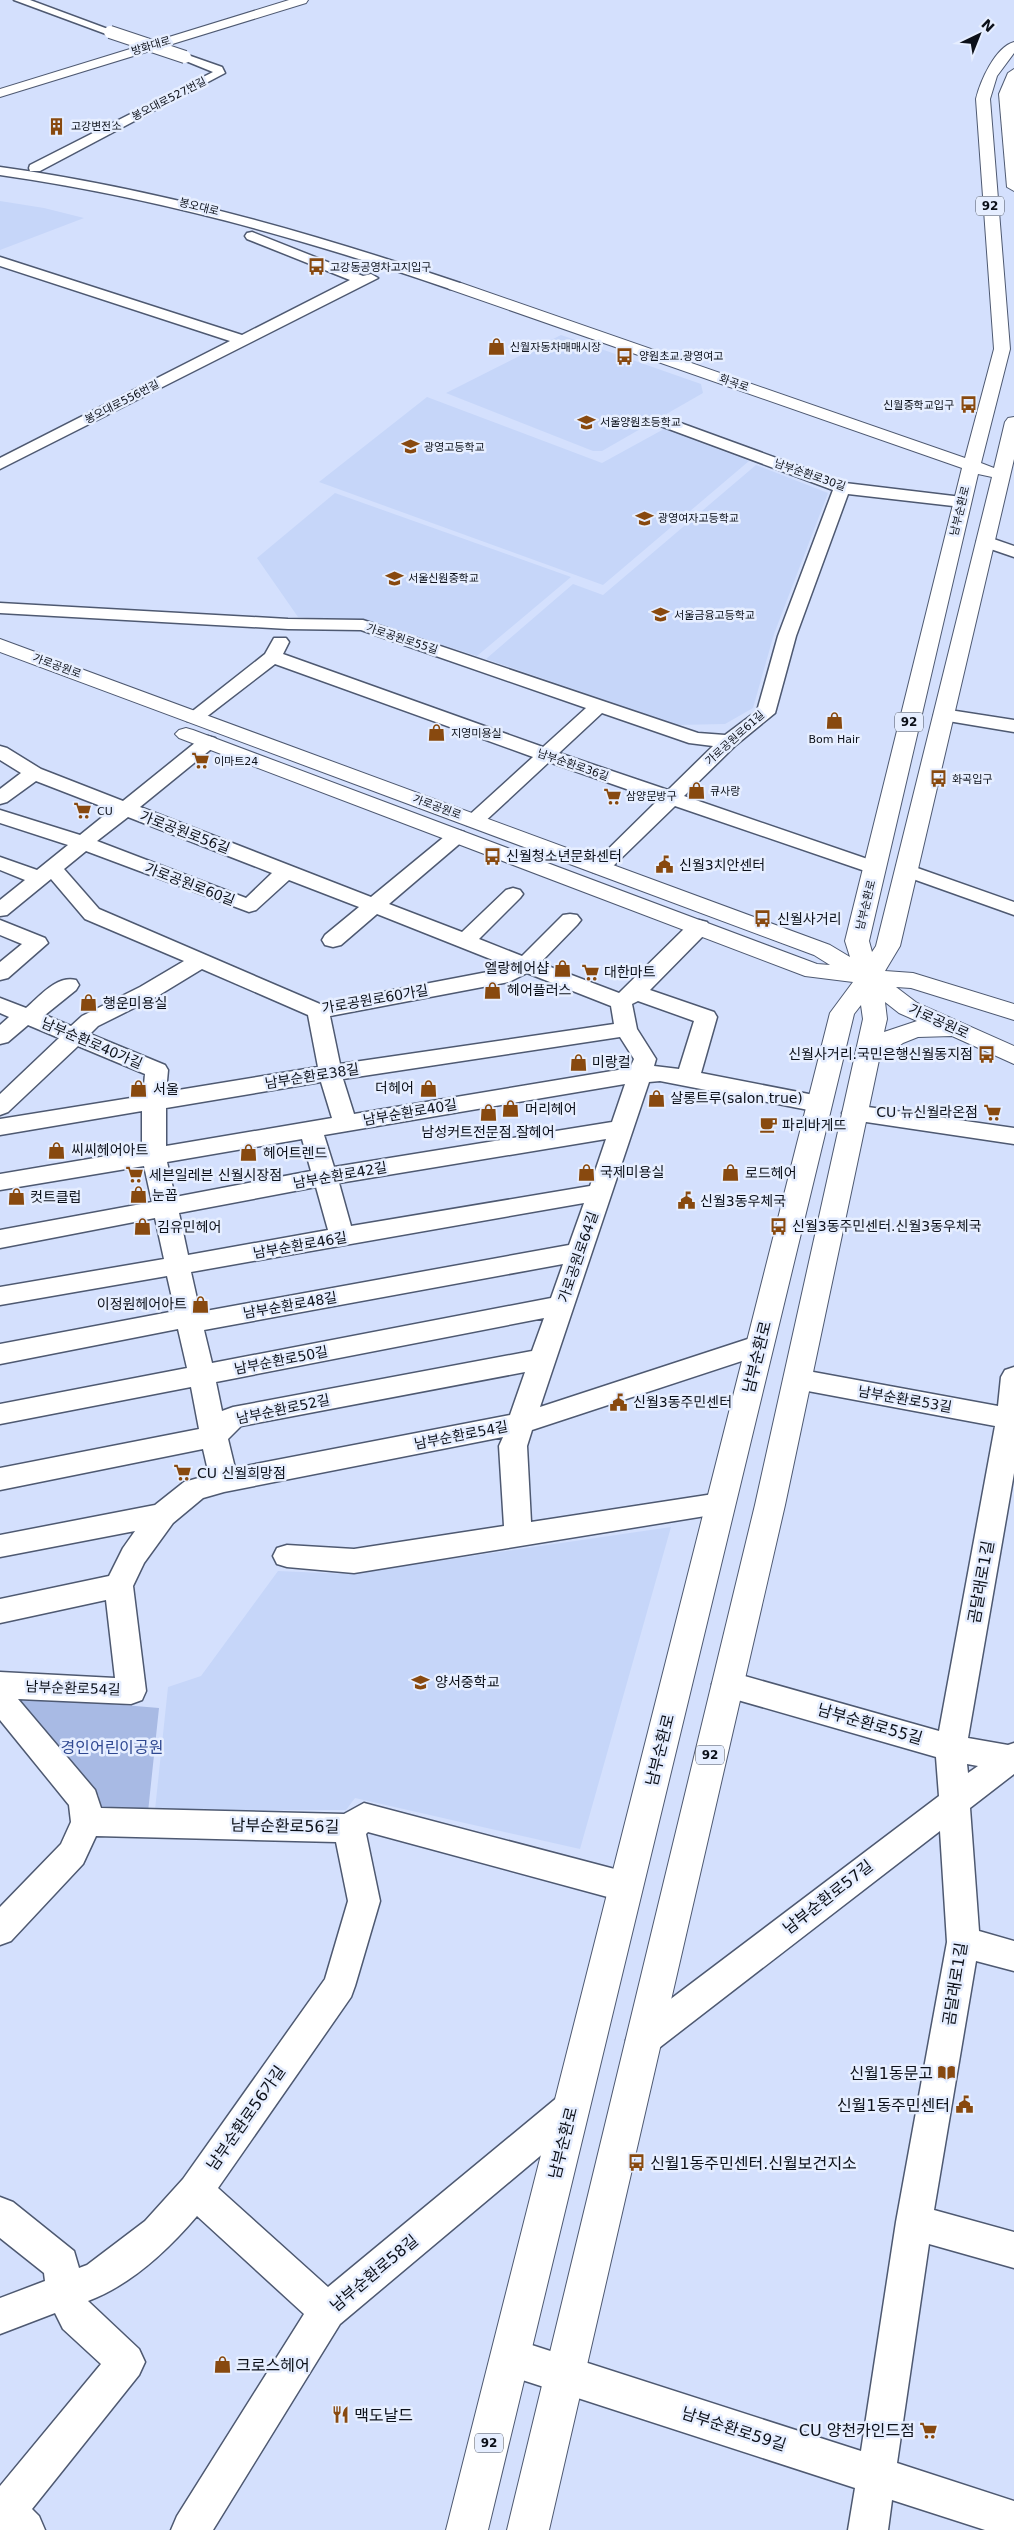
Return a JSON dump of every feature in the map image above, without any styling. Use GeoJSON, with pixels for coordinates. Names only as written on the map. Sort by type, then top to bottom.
{"type":"FeatureCollection","features":[{"type":"Feature","properties":{"kind":"main road","name":"방화대로"},"geometry":{"type":"LineString","coordinates":[[0,85],[276,0]]}},
{"type":"Feature","properties":{"kind":"main road","name":"방화대로"},"geometry":{"type":"LineString","coordinates":[[0,93],[302,0]]}},
{"type":"Feature","properties":{"kind":"main road","name":"남부순환로"},"geometry":{"type":"LineString","coordinates":[[528,2530],[797,1380],[867,1056],[874,1019],[869,978],[857,941],[961,504],[1002,349],[983,98],[986,83],[993,68],[1014,46]]}},
{"type":"Feature","properties":{"kind":"main road","name":"92"},"geometry":{"type":"LineString","coordinates":[[1014,73],[1009,82],[1006,100],[1014,187]]}},
{"type":"Feature","properties":{"kind":"main road","name":"화곡로"},"geometry":{"type":"LineString","coordinates":[[455,286],[1007,478]]}},
{"type":"Feature","properties":{"kind":"main road"},"geometry":{"type":"LineString","coordinates":[[987,405],[998,411],[1001,417],[998,434],[1012,428]]}},
{"type":"Feature","properties":{"kind":"main road","name":"남부순환로"},"geometry":{"type":"LineString","coordinates":[[467,2530],[842,1013],[869,978],[888,946],[988,526],[1007,478],[1012,428]]}},
{"type":"Feature","properties":{"kind":"main road"},"geometry":{"type":"LineString","coordinates":[[961,504],[970,502],[981,505],[980,522],[988,526],[1014,504]]}},
{"type":"Feature","properties":{"kind":"main road","name":"가로공원로"},"geometry":{"type":"LineString","coordinates":[[0,645],[822,950],[869,978],[908,1008],[970,1034],[1014,1056]]}},
{"type":"Feature","properties":{"kind":"main road","name":"가로공원로"},"geometry":{"type":"LineString","coordinates":[[0,664],[814,971],[914,981],[1014,1012]]}},
{"type":"Feature","properties":{"kind":"main road"},"geometry":{"type":"LineString","coordinates":[[867,1056],[888,1039],[904,1031],[918,1028],[939,1027],[970,1034]]}},
{"type":"Feature","properties":{"kind":"street","name":"봉오대로527번길"},"geometry":{"type":"LineString","coordinates":[[19,0],[218,69],[219,73],[35,168]]}},
{"type":"Feature","properties":{"kind":"street"},"geometry":{"type":"LineString","coordinates":[[0,164],[35,168],[186,197],[273,220],[392,264]]}},
{"type":"Feature","properties":{"kind":"street","name":"봉오대로"},"geometry":{"type":"LineString","coordinates":[[0,171],[103,186],[162,198],[265,224],[455,286]]}},
{"type":"Feature","properties":{"kind":"street","name":"봉오대로"},"geometry":{"type":"LineString","coordinates":[[0,179],[129,200],[392,264]]}},
{"type":"Feature","properties":{"kind":"street"},"geometry":{"type":"LineString","coordinates":[[392,264],[248,235],[362,280],[389,276],[455,286]]}},
{"type":"Feature","properties":{"kind":"street"},"geometry":{"type":"LineString","coordinates":[[0,261],[244,341]]}},
{"type":"Feature","properties":{"kind":"street","name":"봉오대로556번길"},"geometry":{"type":"LineString","coordinates":[[0,464],[362,280]]}},
{"type":"Feature","properties":{"kind":"street","name":"남부순환로30길"},"geometry":{"type":"LineString","coordinates":[[664,422],[842,488],[961,504]]}},
{"type":"Feature","properties":{"kind":"street","name":"가로공원로61길"},"geometry":{"type":"LineString","coordinates":[[600,868],[729,741],[766,713],[787,636],[842,488]]}},
{"type":"Feature","properties":{"kind":"street"},"geometry":{"type":"LineString","coordinates":[[988,526],[1014,552]]}},
{"type":"Feature","properties":{"kind":"street","name":"가로공원로55길"},"geometry":{"type":"LineString","coordinates":[[0,608],[288,624],[363,625],[696,739],[729,741]]}},
{"type":"Feature","properties":{"kind":"street"},"geometry":{"type":"LineString","coordinates":[[194,717],[273,657],[288,624]]}},
{"type":"Feature","properties":{"kind":"street","name":"남부순환로36길"},"geometry":{"type":"LineString","coordinates":[[273,657],[546,755],[875,868]]}},
{"type":"Feature","properties":{"kind":"street"},"geometry":{"type":"LineString","coordinates":[[474,821],[599,706]]}},
{"type":"Feature","properties":{"kind":"street"},"geometry":{"type":"LineString","coordinates":[[943,716],[1014,726]]}},
{"type":"Feature","properties":{"kind":"street"},"geometry":{"type":"LineString","coordinates":[[0,910],[208,742]]}},
{"type":"Feature","properties":{"kind":"street","name":"가로공원로56길"},"geometry":{"type":"LineString","coordinates":[[0,752],[34,773],[373,906],[525,965],[628,997]]}},
{"type":"Feature","properties":{"kind":"street"},"geometry":{"type":"LineString","coordinates":[[0,798],[34,773]]}},
{"type":"Feature","properties":{"kind":"street","name":"가로공원로60길"},"geometry":{"type":"LineString","coordinates":[[0,816],[83,843],[249,906],[286,872]]}},
{"type":"Feature","properties":{"kind":"street","name":"가로공원로"},"geometry":{"type":"LineString","coordinates":[[373,906],[457,836]]}},
{"type":"Feature","properties":{"kind":"street"},"geometry":{"type":"LineString","coordinates":[[0,863],[46,873]]}},
{"type":"Feature","properties":{"kind":"street"},"geometry":{"type":"LineString","coordinates":[[906,870],[1014,909]]}},
{"type":"Feature","properties":{"kind":"street","name":"가로공원로60가길"},"geometry":{"type":"LineString","coordinates":[[46,873],[92,914],[318,1011],[509,975],[525,965]]}},
{"type":"Feature","properties":{"kind":"street"},"geometry":{"type":"LineString","coordinates":[[465,941],[513,894]]}},
{"type":"Feature","properties":{"kind":"street"},"geometry":{"type":"LineString","coordinates":[[333,940],[373,906]]}},
{"type":"Feature","properties":{"kind":"street"},"geometry":{"type":"LineString","coordinates":[[525,965],[570,920]]}},
{"type":"Feature","properties":{"kind":"street"},"geometry":{"type":"LineString","coordinates":[[0,927],[37,943],[0,973]]}},
{"type":"Feature","properties":{"kind":"street"},"geometry":{"type":"LineString","coordinates":[[628,997],[699,927]]}},
{"type":"Feature","properties":{"kind":"street"},"geometry":{"type":"LineString","coordinates":[[0,1107],[90,1021],[148,992],[200,961]]}},
{"type":"Feature","properties":{"kind":"street","name":"남부순환로40가길"},"geometry":{"type":"LineString","coordinates":[[27,1016],[68,985]]}},
{"type":"Feature","properties":{"kind":"street"},"geometry":{"type":"LineString","coordinates":[[628,997],[706,1017],[688,1078]]}},
{"type":"Feature","properties":{"kind":"street","name":"가로공원로64길"},"geometry":{"type":"LineString","coordinates":[[518,1536],[513,1446],[645,1059],[626,1029],[628,997]]}},
{"type":"Feature","properties":{"kind":"street","name":"남부순환로40가길"},"geometry":{"type":"LineString","coordinates":[[0,1005],[157,1070],[154,1102],[154,1156],[224,1481]]}},
{"type":"Feature","properties":{"kind":"street"},"geometry":{"type":"LineString","coordinates":[[318,1011],[330,1073],[345,1123]]}},
{"type":"Feature","properties":{"kind":"street"},"geometry":{"type":"LineString","coordinates":[[0,1037],[27,1016]]}},
{"type":"Feature","properties":{"kind":"street","name":"남부순환로38길"},"geometry":{"type":"LineString","coordinates":[[0,1127],[330,1073],[626,1029]]}},
{"type":"Feature","properties":{"kind":"street","name":"남부순환로40길"},"geometry":{"type":"LineString","coordinates":[[0,1182],[345,1123],[660,1073],[820,1104]]}},
{"type":"Feature","properties":{"kind":"street"},"geometry":{"type":"LineString","coordinates":[[854,1113],[1014,1136]]}},
{"type":"Feature","properties":{"kind":"street","name":"남부순환로42길"},"geometry":{"type":"LineString","coordinates":[[0,1238],[165,1209],[176,1205],[325,1177],[623,1128]]}},
{"type":"Feature","properties":{"kind":"street"},"geometry":{"type":"LineString","coordinates":[[311,1129],[342,1237]]}},
{"type":"Feature","properties":{"kind":"street","name":"남부순환로46길"},"geometry":{"type":"LineString","coordinates":[[0,1296],[167,1265],[178,1266],[601,1192]]}},
{"type":"Feature","properties":{"kind":"street","name":"남부순환로48길"},"geometry":{"type":"LineString","coordinates":[[0,1354],[181,1319],[190,1323],[580,1252]]}},
{"type":"Feature","properties":{"kind":"street","name":"남부순환로50길"},"geometry":{"type":"LineString","coordinates":[[0,1414],[562,1306]]}},
{"type":"Feature","properties":{"kind":"street","name":"남부순환로54길"},"geometry":{"type":"LineString","coordinates":[[0,1686],[131,1691],[119,1586],[133,1556],[163,1515],[194,1490],[224,1481],[521,1424],[760,1345]]}},
{"type":"Feature","properties":{"kind":"street","name":"남부순환로52길"},"geometry":{"type":"LineString","coordinates":[[214,1436],[233,1417],[544,1359]]}},
{"type":"Feature","properties":{"kind":"street","name":"곰달래로1길"},"geometry":{"type":"LineString","coordinates":[[868,2530],[914,2222],[963,1942],[951,1748],[1012,1419],[1014,1377]]}},
{"type":"Feature","properties":{"kind":"street","name":"남부순환로53길"},"geometry":{"type":"LineString","coordinates":[[797,1380],[1012,1419]]}},
{"type":"Feature","properties":{"kind":"street"},"geometry":{"type":"LineString","coordinates":[[0,1478],[214,1436]]}},
{"type":"Feature","properties":{"kind":"street"},"geometry":{"type":"LineString","coordinates":[[287,1556],[354,1561],[720,1504]]}},
{"type":"Feature","properties":{"kind":"street","name":"남부순환로54길"},"geometry":{"type":"LineString","coordinates":[[0,1546],[163,1515]]}},
{"type":"Feature","properties":{"kind":"street"},"geometry":{"type":"LineString","coordinates":[[0,1611],[119,1586]]}},
{"type":"Feature","properties":{"kind":"street","name":"남부순환로55길"},"geometry":{"type":"LineString","coordinates":[[727,1684],[951,1748],[1013,1758]]}},
{"type":"Feature","properties":{"kind":"street"},"geometry":{"type":"LineString","coordinates":[[0,1698],[84,1800],[87,1822],[72,1854],[0,1930]]}},
{"type":"Feature","properties":{"kind":"street","name":"남부순환로57길"},"geometry":{"type":"LineString","coordinates":[[643,2040],[954,1800],[1013,1758]]}},
{"type":"Feature","properties":{"kind":"street","name":"남부순환로56길"},"geometry":{"type":"LineString","coordinates":[[87,1822],[349,1828],[364,1817],[626,1887]]}},
{"type":"Feature","properties":{"kind":"street","name":"남부순환로56가길"},"geometry":{"type":"LineString","coordinates":[[0,2316],[98,2279],[158,2234],[195,2191],[339,1986],[364,1901],[349,1828]]}},
{"type":"Feature","properties":{"kind":"street"},"geometry":{"type":"LineString","coordinates":[[963,1942],[1014,1956]]}},
{"type":"Feature","properties":{"kind":"street","name":"남부순환로58길"},"geometry":{"type":"LineString","coordinates":[[191,2530],[327,2311],[571,2108]]}},
{"type":"Feature","properties":{"kind":"street"},"geometry":{"type":"LineString","coordinates":[[195,2191],[327,2311]]}},
{"type":"Feature","properties":{"kind":"street"},"geometry":{"type":"LineString","coordinates":[[0,2215],[61,2264],[64,2293],[76,2316],[126,2362],[10,2515]]}},
{"type":"Feature","properties":{"kind":"street"},"geometry":{"type":"LineString","coordinates":[[914,2222],[1014,2250]]}},
{"type":"Feature","properties":{"kind":"street","name":"남부순환로59길"},"geometry":{"type":"LineString","coordinates":[[510,2357],[564,2372],[877,2477],[1014,2520]]}},
{"type":"Feature","properties":{"kind":"shaded area"},"geometry":{"type":"Polygon","coordinates":[[[0,201],[44,208],[84,218],[0,250],[0,201]]]}},
{"type":"Feature","properties":{"kind":"shaded area","name":"서울양원초등학교"},"geometry":{"type":"Polygon","coordinates":[[[561,335],[701,384],[703,393],[602,451],[593,451],[446,393],[561,335]]]}},
{"type":"Feature","properties":{"kind":"shaded area"},"geometry":{"type":"Polygon","coordinates":[[[427,397],[602,463],[664,429],[749,461],[603,585],[319,482],[427,397]]]}},
{"type":"Feature","properties":{"kind":"shaded area","name":"서울금융고등학교"},"geometry":{"type":"Polygon","coordinates":[[[756,465],[828,493],[774,634],[753,708],[725,724],[677,725],[486,659],[573,584],[603,595],[756,465]]]}},
{"type":"Feature","properties":{"kind":"shaded area"},"geometry":{"type":"Polygon","coordinates":[[[335,493],[571,577],[477,656],[365,620],[298,617],[257,558],[335,493]]]}},
{"type":"Feature","properties":{"kind":"shaded area"},"geometry":{"type":"Polygon","coordinates":[[[671,1527],[580,1849],[355,1798],[346,1810],[155,1810],[168,1687],[201,1676],[278,1571],[348,1574],[671,1527]]]}},
{"type":"Feature","properties":{"kind":"green space","name":"경인어린이공원"},"geometry":{"type":"Polygon","coordinates":[[[16,1696],[159,1708],[148,1812],[99,1811],[99,1796],[15,1700],[16,1696]]]}},
{"type":"Feature","properties":{"kind":"place","name":"고강변전소"},"geometry":{"type":"Point","coordinates":[57,126]}},
{"type":"Feature","properties":{"kind":"place","name":"고강동공영차고지입구"},"geometry":{"type":"Point","coordinates":[316,267]}},
{"type":"Feature","properties":{"kind":"place","name":"신월자동차매매시장"},"geometry":{"type":"Point","coordinates":[496,347]}},
{"type":"Feature","properties":{"kind":"place","name":"양원초교.광영여고"},"geometry":{"type":"Point","coordinates":[625,356]}},
{"type":"Feature","properties":{"kind":"place","name":"신월중학교입구"},"geometry":{"type":"Point","coordinates":[968,405]}},
{"type":"Feature","properties":{"kind":"place","name":"서울양원초등학교"},"geometry":{"type":"Point","coordinates":[586,422]}},
{"type":"Feature","properties":{"kind":"place","name":"광영고등학교"},"geometry":{"type":"Point","coordinates":[410,447]}},
{"type":"Feature","properties":{"kind":"place","name":"광영여자고등학교"},"geometry":{"type":"Point","coordinates":[644,518]}},
{"type":"Feature","properties":{"kind":"place","name":"서울신원중학교"},"geometry":{"type":"Point","coordinates":[394,578]}},
{"type":"Feature","properties":{"kind":"place","name":"서울금융고등학교"},"geometry":{"type":"Point","coordinates":[660,615]}},
{"type":"Feature","properties":{"kind":"place","name":"Bom Hair"},"geometry":{"type":"Point","coordinates":[834,721]}},
{"type":"Feature","properties":{"kind":"place","name":"지영미용실"},"geometry":{"type":"Point","coordinates":[437,733]}},
{"type":"Feature","properties":{"kind":"place","name":"이마트24"},"geometry":{"type":"Point","coordinates":[200,761]}},
{"type":"Feature","properties":{"kind":"place","name":"화곡입구"},"geometry":{"type":"Point","coordinates":[938,779]}},
{"type":"Feature","properties":{"kind":"place","name":"큐사랑"},"geometry":{"type":"Point","coordinates":[696,791]}},
{"type":"Feature","properties":{"kind":"place","name":"삼양문방구"},"geometry":{"type":"Point","coordinates":[612,796]}},
{"type":"Feature","properties":{"kind":"place","name":"CU"},"geometry":{"type":"Point","coordinates":[83,811]}},
{"type":"Feature","properties":{"kind":"place","name":"신월청소년문화센터"},"geometry":{"type":"Point","coordinates":[492,856]}},
{"type":"Feature","properties":{"kind":"place","name":"신월3치안센터"},"geometry":{"type":"Point","coordinates":[665,865]}},
{"type":"Feature","properties":{"kind":"place","name":"신월사거리"},"geometry":{"type":"Point","coordinates":[763,919]}},
{"type":"Feature","properties":{"kind":"place","name":"엘랑헤어샵"},"geometry":{"type":"Point","coordinates":[563,968]}},
{"type":"Feature","properties":{"kind":"place","name":"대한마트"},"geometry":{"type":"Point","coordinates":[590,972]}},
{"type":"Feature","properties":{"kind":"place","name":"헤어플러스"},"geometry":{"type":"Point","coordinates":[493,990]}},
{"type":"Feature","properties":{"kind":"place","name":"행운미용실"},"geometry":{"type":"Point","coordinates":[89,1003]}},
{"type":"Feature","properties":{"kind":"place","name":"신월사거리.국민은행신월동지점"},"geometry":{"type":"Point","coordinates":[987,1054]}},
{"type":"Feature","properties":{"kind":"place","name":"미랑컬"},"geometry":{"type":"Point","coordinates":[578,1062]}},
{"type":"Feature","properties":{"kind":"place","name":"더헤어"},"geometry":{"type":"Point","coordinates":[428,1088]}},
{"type":"Feature","properties":{"kind":"place","name":"서울"},"geometry":{"type":"Point","coordinates":[139,1089]}},
{"type":"Feature","properties":{"kind":"place","name":"살롱트루(salon true)"},"geometry":{"type":"Point","coordinates":[656,1098]}},
{"type":"Feature","properties":{"kind":"place","name":"머리헤어"},"geometry":{"type":"Point","coordinates":[511,1109]}},
{"type":"Feature","properties":{"kind":"place","name":"남성커트전문점 잘헤어"},"geometry":{"type":"Point","coordinates":[488,1112]}},
{"type":"Feature","properties":{"kind":"place","name":"CU 뉴신월라온점"},"geometry":{"type":"Point","coordinates":[992,1112]}},
{"type":"Feature","properties":{"kind":"place","name":"파리바게뜨"},"geometry":{"type":"Point","coordinates":[768,1125]}},
{"type":"Feature","properties":{"kind":"place","name":"씨씨헤어아트"},"geometry":{"type":"Point","coordinates":[57,1150]}},
{"type":"Feature","properties":{"kind":"place","name":"헤어트렌드"},"geometry":{"type":"Point","coordinates":[249,1153]}},
{"type":"Feature","properties":{"kind":"place","name":"국제미용실"},"geometry":{"type":"Point","coordinates":[586,1172]}},
{"type":"Feature","properties":{"kind":"place","name":"로드헤어"},"geometry":{"type":"Point","coordinates":[731,1173]}},
{"type":"Feature","properties":{"kind":"place","name":"세븐일레븐 신월시장점"},"geometry":{"type":"Point","coordinates":[135,1175]}},
{"type":"Feature","properties":{"kind":"place","name":"눈꼽"},"geometry":{"type":"Point","coordinates":[138,1195]}},
{"type":"Feature","properties":{"kind":"place","name":"컷트클럽"},"geometry":{"type":"Point","coordinates":[16,1197]}},
{"type":"Feature","properties":{"kind":"place","name":"신월3동우체국"},"geometry":{"type":"Point","coordinates":[686,1201]}},
{"type":"Feature","properties":{"kind":"place","name":"신월3동주민센터.신월3동우체국"},"geometry":{"type":"Point","coordinates":[778,1226]}},
{"type":"Feature","properties":{"kind":"place","name":"김유민헤어"},"geometry":{"type":"Point","coordinates":[143,1227]}},
{"type":"Feature","properties":{"kind":"place","name":"이정원헤어아트"},"geometry":{"type":"Point","coordinates":[201,1304]}},
{"type":"Feature","properties":{"kind":"place","name":"신월3동주민센터"},"geometry":{"type":"Point","coordinates":[619,1402]}},
{"type":"Feature","properties":{"kind":"place","name":"CU 신월희망점"},"geometry":{"type":"Point","coordinates":[183,1473]}},
{"type":"Feature","properties":{"kind":"place","name":"양서중학교"},"geometry":{"type":"Point","coordinates":[421,1682]}},
{"type":"Feature","properties":{"kind":"place","name":"신월1동문고"},"geometry":{"type":"Point","coordinates":[947,2073]}},
{"type":"Feature","properties":{"kind":"place","name":"신월1동주민센터"},"geometry":{"type":"Point","coordinates":[964,2105]}},
{"type":"Feature","properties":{"kind":"place","name":"신월1동주민센터.신월보건지소"},"geometry":{"type":"Point","coordinates":[636,2163]}},
{"type":"Feature","properties":{"kind":"place","name":"크로스헤어"},"geometry":{"type":"Point","coordinates":[222,2365]}},
{"type":"Feature","properties":{"kind":"place","name":"맥도날드"},"geometry":{"type":"Point","coordinates":[340,2415]}},
{"type":"Feature","properties":{"kind":"place","name":"CU 양천카인드점"},"geometry":{"type":"Point","coordinates":[929,2430]}}]}
